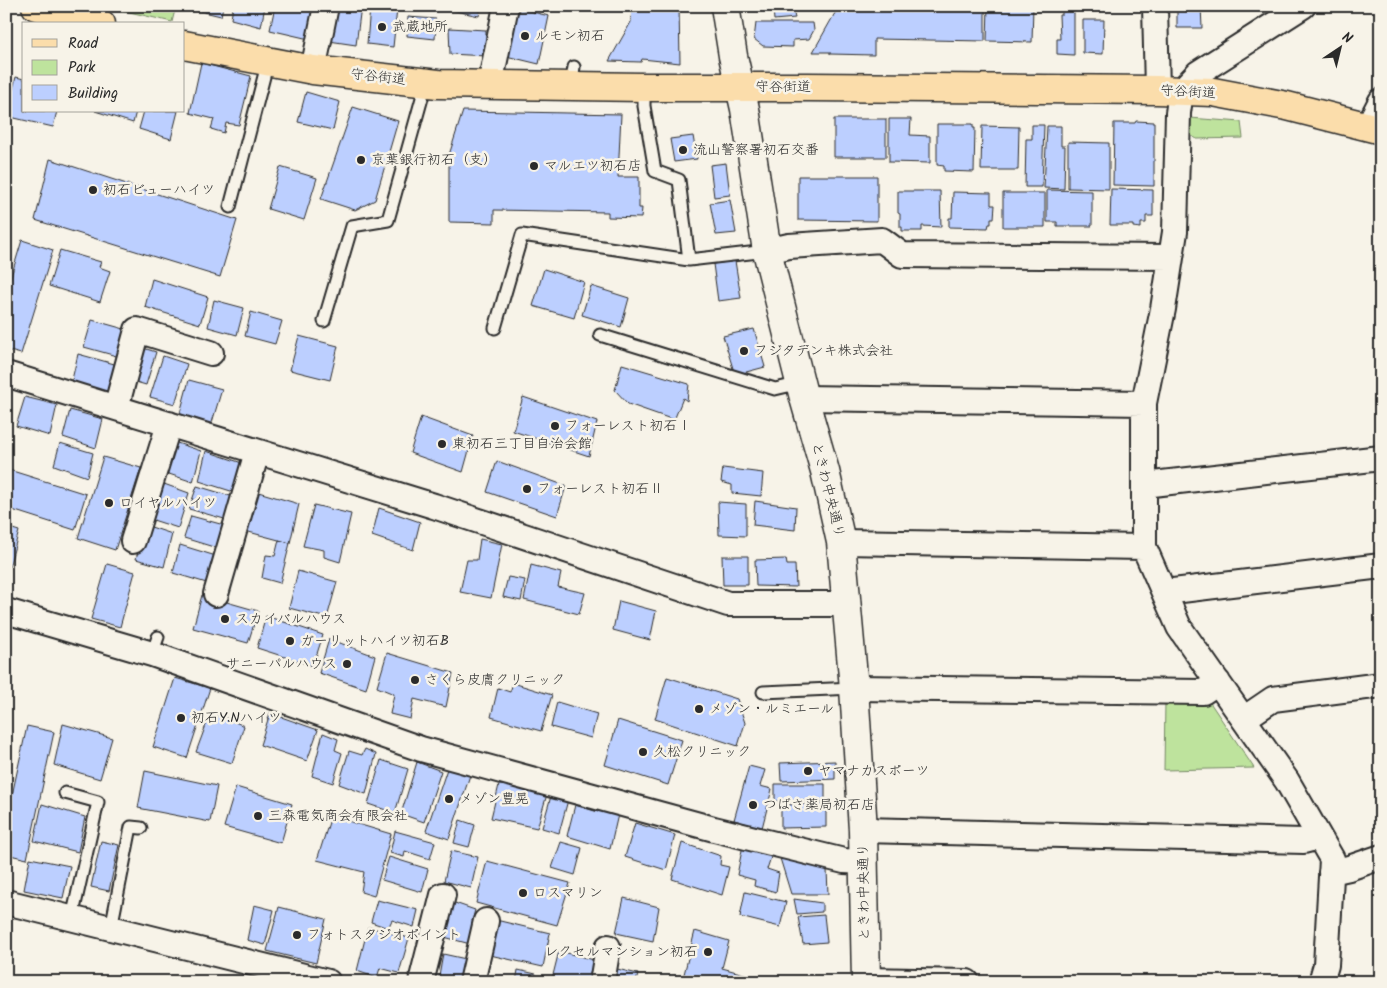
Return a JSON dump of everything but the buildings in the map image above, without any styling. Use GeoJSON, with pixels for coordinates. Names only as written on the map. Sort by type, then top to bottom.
{"type":"FeatureCollection","features":[{"type":"Feature","properties":{"kind":"main road"},"geometry":{"type":"LineString","coordinates":[[46,8],[93,22]]}},
{"type":"Feature","properties":{"kind":"main road","name":"守谷街道"},"geometry":{"type":"LineString","coordinates":[[185,45],[312,70],[424,82],[490,85],[573,76],[644,87],[1169,90],[1213,92],[1287,106],[1374,128]]}},
{"type":"Feature","properties":{"kind":"street"},"geometry":{"type":"LineString","coordinates":[[312,70],[326,6]]}},
{"type":"Feature","properties":{"kind":"street"},"geometry":{"type":"LineString","coordinates":[[490,85],[506,6]]}},
{"type":"Feature","properties":{"kind":"street","name":"ときわ中央通り"},"geometry":{"type":"LineString","coordinates":[[725,6],[746,117],[767,251],[825,471],[841,542],[854,688],[863,830],[866,981]]}},
{"type":"Feature","properties":{"kind":"street"},"geometry":{"type":"LineString","coordinates":[[1155,6],[1169,90],[1178,113],[1175,232],[1163,309],[1144,403],[1144,547],[1180,627],[1287,781],[1332,859],[1326,965],[1321,982]]}},
{"type":"Feature","properties":{"kind":"street"},"geometry":{"type":"LineString","coordinates":[[1169,90],[1303,6]]}},
{"type":"Feature","properties":{"kind":"street"},"geometry":{"type":"LineString","coordinates":[[1374,128],[1381,101]]}},
{"type":"Feature","properties":{"kind":"street"},"geometry":{"type":"LineString","coordinates":[[767,251],[788,246],[882,240],[902,255],[1171,257]]}},
{"type":"Feature","properties":{"kind":"street"},"geometry":{"type":"LineString","coordinates":[[116,408],[137,330],[211,353]]}},
{"type":"Feature","properties":{"kind":"street"},"geometry":{"type":"LineString","coordinates":[[6,374],[434,506],[728,604],[846,604]]}},
{"type":"Feature","properties":{"kind":"street"},"geometry":{"type":"LineString","coordinates":[[803,391],[1144,403]]}},
{"type":"Feature","properties":{"kind":"street"},"geometry":{"type":"LineString","coordinates":[[133,542],[169,424]]}},
{"type":"Feature","properties":{"kind":"street"},"geometry":{"type":"LineString","coordinates":[[216,594],[257,452]]}},
{"type":"Feature","properties":{"kind":"street"},"geometry":{"type":"LineString","coordinates":[[1144,485],[1381,458]]}},
{"type":"Feature","properties":{"kind":"street"},"geometry":{"type":"LineString","coordinates":[[841,542],[1144,547]]}},
{"type":"Feature","properties":{"kind":"street"},"geometry":{"type":"LineString","coordinates":[[1164,592],[1381,566]]}},
{"type":"Feature","properties":{"kind":"street"},"geometry":{"type":"LineString","coordinates":[[6,611],[155,645],[421,749],[714,829],[844,861],[864,862]]}},
{"type":"Feature","properties":{"kind":"street"},"geometry":{"type":"LineString","coordinates":[[854,688],[1202,692],[1218,682]]}},
{"type":"Feature","properties":{"kind":"street"},"geometry":{"type":"LineString","coordinates":[[1245,718],[1273,699],[1381,685]]}},
{"type":"Feature","properties":{"kind":"street"},"geometry":{"type":"LineString","coordinates":[[863,830],[1294,840],[1319,837]]}},
{"type":"Feature","properties":{"kind":"street"},"geometry":{"type":"LineString","coordinates":[[1331,872],[1349,868],[1381,856]]}},
{"type":"Feature","properties":{"kind":"street"},"geometry":{"type":"LineString","coordinates":[[421,982],[444,895]]}},
{"type":"Feature","properties":{"kind":"street"},"geometry":{"type":"LineString","coordinates":[[6,902],[328,982]]}},
{"type":"Feature","properties":{"kind":"street"},"geometry":{"type":"LineString","coordinates":[[472,982],[486,921]]}},
{"type":"Feature","properties":{"kind":"street"},"geometry":{"type":"LineString","coordinates":[[602,982],[608,947]]}},
{"type":"Feature","properties":{"kind":"street"},"geometry":{"type":"LineString","coordinates":[[866,981],[967,982]]}},
{"type":"Feature","properties":{"kind":"lane"},"geometry":{"type":"LineString","coordinates":[[230,207],[268,62]]}},
{"type":"Feature","properties":{"kind":"lane"},"geometry":{"type":"LineString","coordinates":[[324,321],[352,226],[388,220],[422,98],[424,82]]}},
{"type":"Feature","properties":{"kind":"lane"},"geometry":{"type":"LineString","coordinates":[[644,87],[644,106],[655,171],[678,180],[689,260]]}},
{"type":"Feature","properties":{"kind":"lane"},"geometry":{"type":"LineString","coordinates":[[494,328],[522,235],[689,260],[767,251]]}},
{"type":"Feature","properties":{"kind":"lane"},"geometry":{"type":"LineString","coordinates":[[600,335],[775,389],[803,391]]}},
{"type":"Feature","properties":{"kind":"lane"},"geometry":{"type":"LineString","coordinates":[[763,692],[854,688]]}},
{"type":"Feature","properties":{"kind":"lane"},"geometry":{"type":"LineString","coordinates":[[65,793],[98,802],[72,918]]}},
{"type":"Feature","properties":{"kind":"lane"},"geometry":{"type":"LineString","coordinates":[[111,928],[131,827],[141,828]]}},
{"type":"Feature","properties":{"kind":"green space"},"geometry":{"type":"Polygon","coordinates":[[[104,6],[176,6],[172,22],[104,6]]]}},
{"type":"Feature","properties":{"kind":"green space"},"geometry":{"type":"Polygon","coordinates":[[[1190,118],[1241,122],[1243,138],[1197,139],[1190,135],[1190,118]]]}},
{"type":"Feature","properties":{"kind":"green space"},"geometry":{"type":"Polygon","coordinates":[[[1165,701],[1209,701],[1254,768],[1164,770],[1165,701]]]}},
{"type":"Feature","properties":{"kind":"place","name":"武蔵地所"},"geometry":{"type":"Point","coordinates":[382,27]}},
{"type":"Feature","properties":{"kind":"place","name":"ルモン初石"},"geometry":{"type":"Point","coordinates":[525,36]}},
{"type":"Feature","properties":{"kind":"place","name":"流山警察署初石交番"},"geometry":{"type":"Point","coordinates":[683,150]}},
{"type":"Feature","properties":{"kind":"place","name":"京葉銀行初石（支）"},"geometry":{"type":"Point","coordinates":[361,160]}},
{"type":"Feature","properties":{"kind":"place","name":"マルエツ初石店"},"geometry":{"type":"Point","coordinates":[534,166]}},
{"type":"Feature","properties":{"kind":"place","name":"初石ビューハイツ"},"geometry":{"type":"Point","coordinates":[93,190]}},
{"type":"Feature","properties":{"kind":"place","name":"フジタデンキ株式会社"},"geometry":{"type":"Point","coordinates":[744,351]}},
{"type":"Feature","properties":{"kind":"place","name":"フォーレスト初石Ⅰ"},"geometry":{"type":"Point","coordinates":[555,426]}},
{"type":"Feature","properties":{"kind":"place","name":"東初石三丁目自治会館"},"geometry":{"type":"Point","coordinates":[442,444]}},
{"type":"Feature","properties":{"kind":"place","name":"フォーレスト初石Ⅱ"},"geometry":{"type":"Point","coordinates":[527,489]}},
{"type":"Feature","properties":{"kind":"place","name":"ロイヤルハイツ"},"geometry":{"type":"Point","coordinates":[109,503]}},
{"type":"Feature","properties":{"kind":"place","name":"スカイバルハウス"},"geometry":{"type":"Point","coordinates":[225,619]}},
{"type":"Feature","properties":{"kind":"place","name":"ガーリットハイツ初石B"},"geometry":{"type":"Point","coordinates":[290,641]}},
{"type":"Feature","properties":{"kind":"place","name":"サニーパルハウス"},"geometry":{"type":"Point","coordinates":[347,664]}},
{"type":"Feature","properties":{"kind":"place","name":"さくら皮膚クリニック"},"geometry":{"type":"Point","coordinates":[415,680]}},
{"type":"Feature","properties":{"kind":"place","name":"メゾン・ルミエール"},"geometry":{"type":"Point","coordinates":[699,709]}},
{"type":"Feature","properties":{"kind":"place","name":"初石Y.Nハイツ"},"geometry":{"type":"Point","coordinates":[181,718]}},
{"type":"Feature","properties":{"kind":"place","name":"久松クリニック"},"geometry":{"type":"Point","coordinates":[643,752]}},
{"type":"Feature","properties":{"kind":"place","name":"ヤマナカスポーツ"},"geometry":{"type":"Point","coordinates":[808,771]}},
{"type":"Feature","properties":{"kind":"place","name":"メゾン豊晃"},"geometry":{"type":"Point","coordinates":[449,799]}},
{"type":"Feature","properties":{"kind":"place","name":"つばさ薬局初石店"},"geometry":{"type":"Point","coordinates":[753,805]}},
{"type":"Feature","properties":{"kind":"place","name":"三森電気商会有限会社"},"geometry":{"type":"Point","coordinates":[258,816]}},
{"type":"Feature","properties":{"kind":"place","name":"ロスマリン"},"geometry":{"type":"Point","coordinates":[523,893]}},
{"type":"Feature","properties":{"kind":"place","name":"フォトスタジオポイント"},"geometry":{"type":"Point","coordinates":[297,935]}},
{"type":"Feature","properties":{"kind":"place","name":"レクセルマンション初石"},"geometry":{"type":"Point","coordinates":[708,952]}}]}
